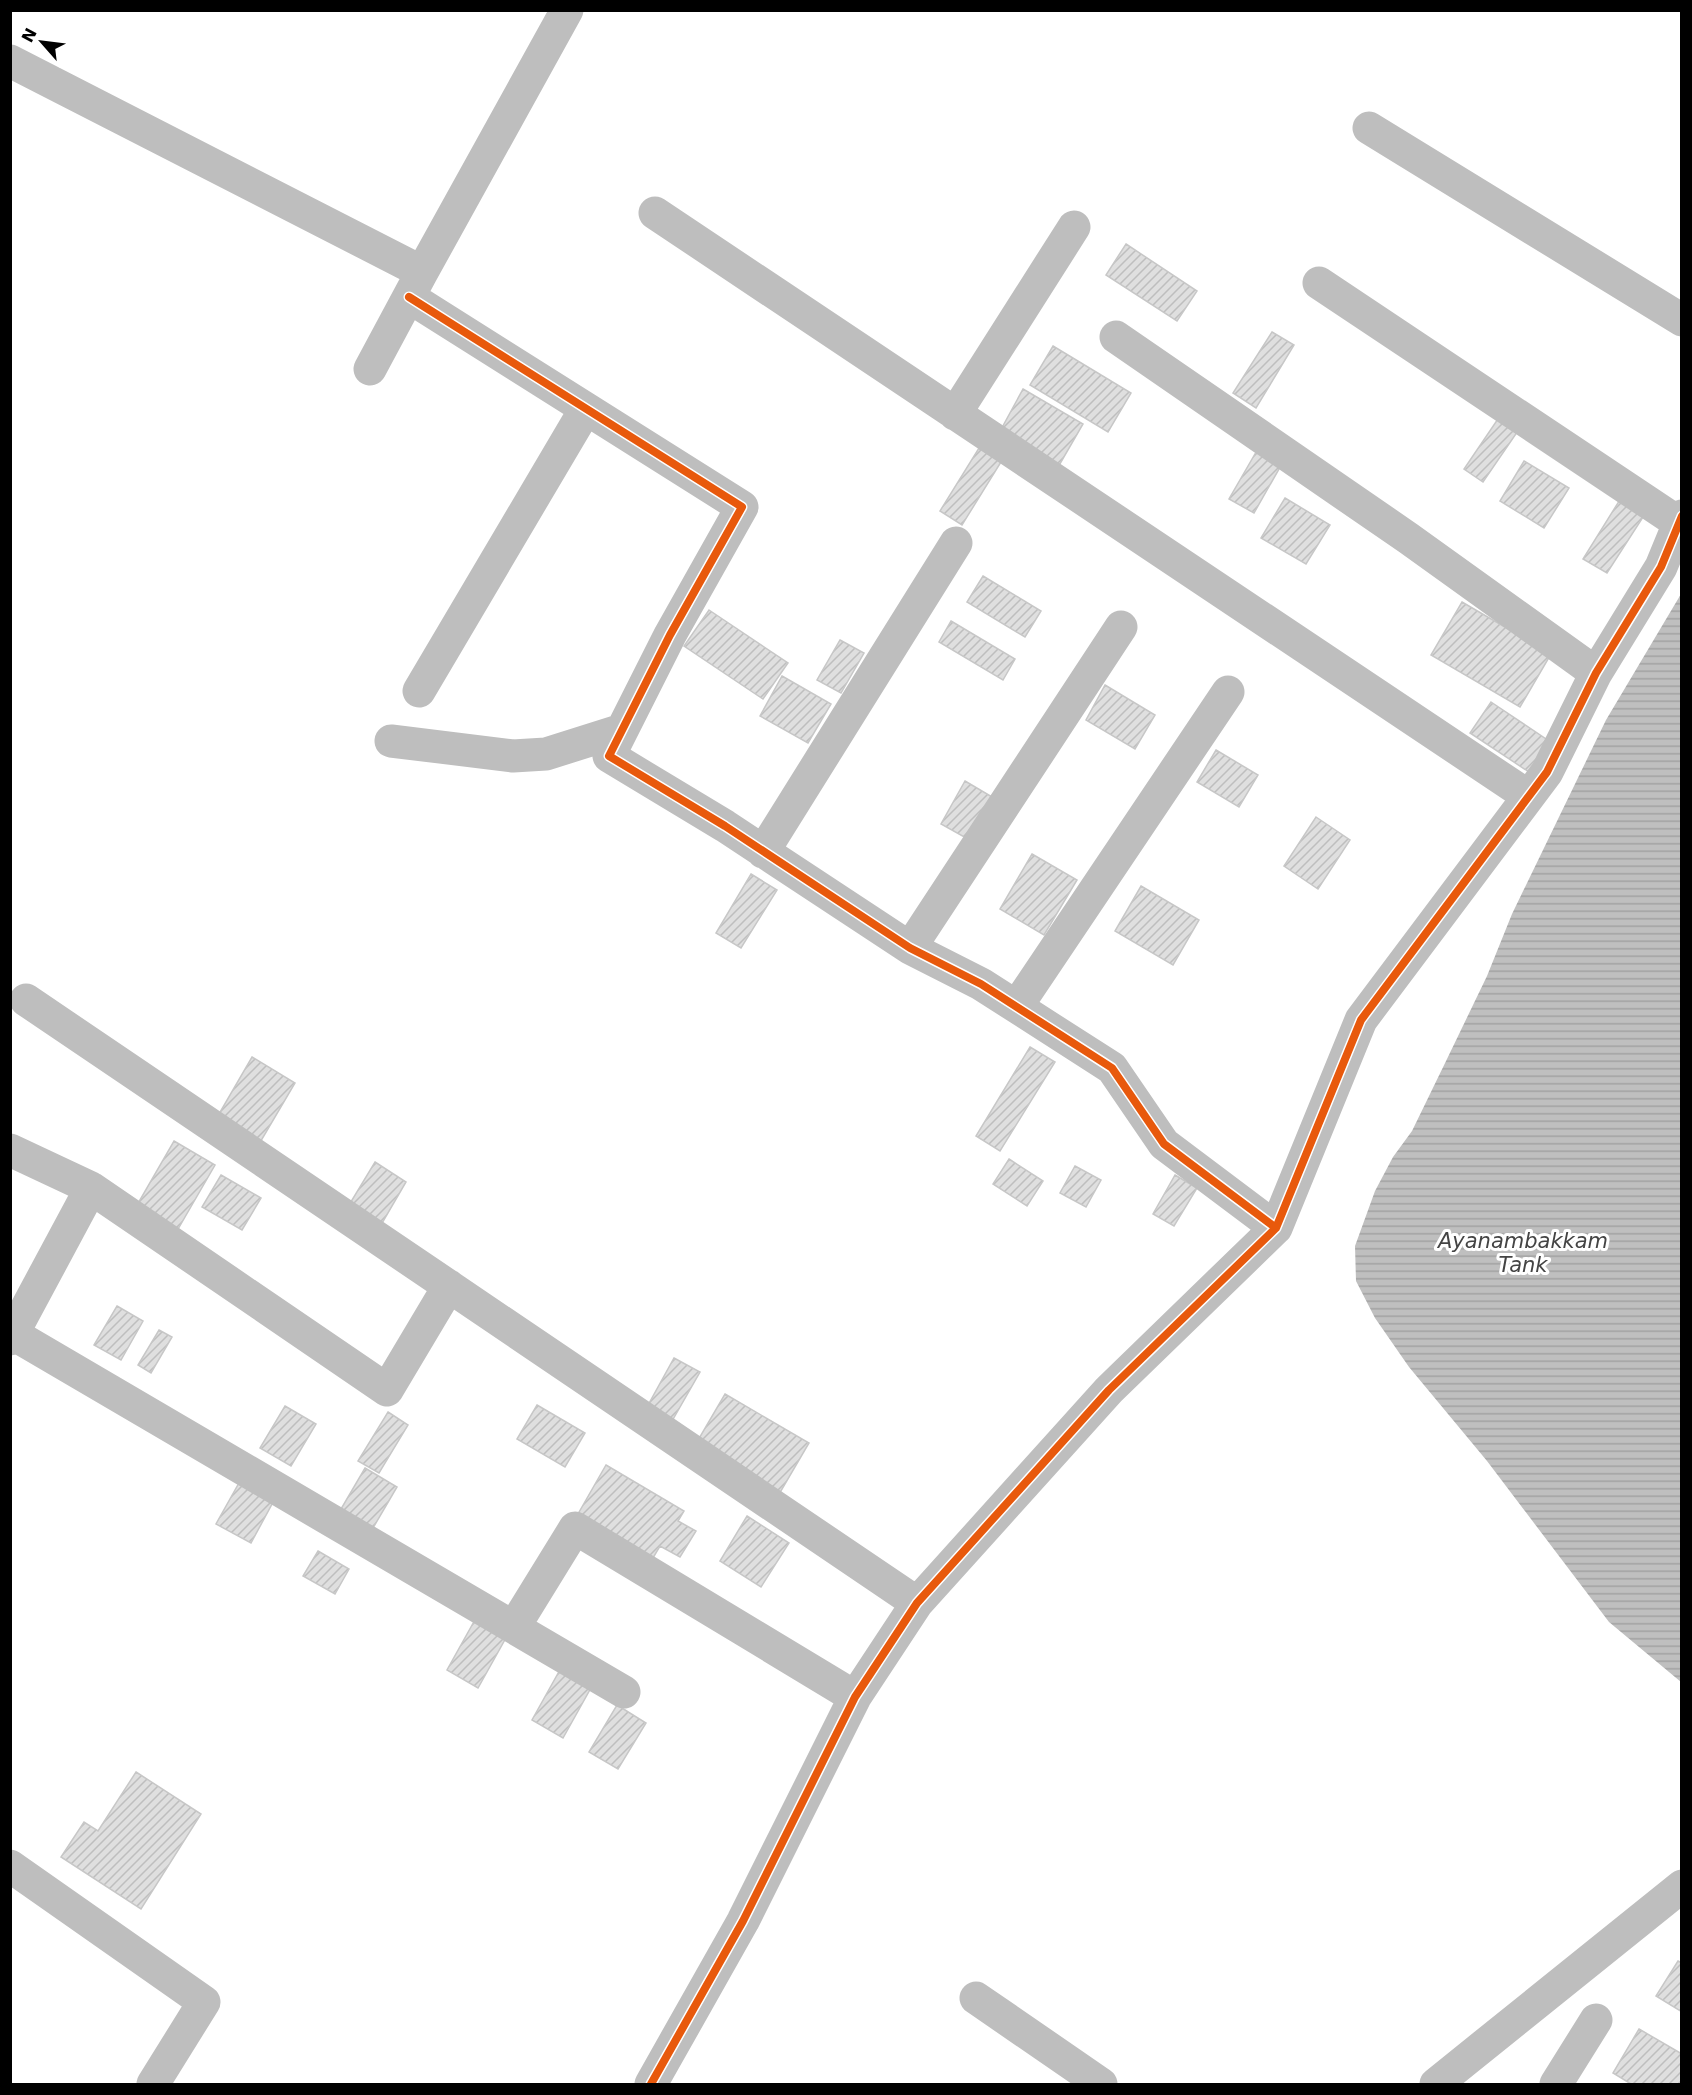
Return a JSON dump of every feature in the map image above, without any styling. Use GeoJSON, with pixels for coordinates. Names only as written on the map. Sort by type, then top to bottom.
{"type":"FeatureCollection","features":[{"type":"Feature","properties":{"kind":"street"},"geometry":{"type":"LineString","coordinates":[[370,369],[567,10]]}},
{"type":"Feature","properties":{"kind":"street"},"geometry":{"type":"LineString","coordinates":[[10,61],[415,284],[585,410],[742,507],[670,635],[609,756],[725,826],[910,948],[981,984],[1112,1068],[1164,1144],[1276,1228]]}},
{"type":"Feature","properties":{"kind":"street"},"geometry":{"type":"LineString","coordinates":[[1369,128],[1682,320]]}},
{"type":"Feature","properties":{"kind":"street"},"geometry":{"type":"LineString","coordinates":[[655,213],[1528,796]]}},
{"type":"Feature","properties":{"kind":"street"},"geometry":{"type":"LineString","coordinates":[[955,414],[1074,227]]}},
{"type":"Feature","properties":{"kind":"street"},"geometry":{"type":"LineString","coordinates":[[651,2085],[743,1921],[855,1697],[918,1603],[1109,1390],[1276,1228],[1361,1020],[1546,772],[1596,673],[1661,567],[1680,520],[1319,282]]}},
{"type":"Feature","properties":{"kind":"street"},"geometry":{"type":"LineString","coordinates":[[1116,337],[1408,538],[1596,673]]}},
{"type":"Feature","properties":{"kind":"street"},"geometry":{"type":"LineString","coordinates":[[419,691],[585,410]]}},
{"type":"Feature","properties":{"kind":"street"},"geometry":{"type":"LineString","coordinates":[[763,852],[956,543]]}},
{"type":"Feature","properties":{"kind":"street"},"geometry":{"type":"LineString","coordinates":[[910,948],[1121,627]]}},
{"type":"Feature","properties":{"kind":"street"},"geometry":{"type":"LineString","coordinates":[[1017,1006],[1228,692]]}},
{"type":"Feature","properties":{"kind":"street"},"geometry":{"type":"LineString","coordinates":[[391,741],[513,756],[546,754],[622,730]]}},
{"type":"Feature","properties":{"kind":"street"},"geometry":{"type":"LineString","coordinates":[[26,1000],[918,1603]]}},
{"type":"Feature","properties":{"kind":"street"},"geometry":{"type":"LineString","coordinates":[[10,1150],[91,1188],[387,1390],[449,1286]]}},
{"type":"Feature","properties":{"kind":"street"},"geometry":{"type":"LineString","coordinates":[[91,1188],[12,1336],[624,1692]]}},
{"type":"Feature","properties":{"kind":"street"},"geometry":{"type":"LineString","coordinates":[[514,1627],[575,1528],[855,1697]]}},
{"type":"Feature","properties":{"kind":"street"},"geometry":{"type":"LineString","coordinates":[[10,1866],[204,2002],[153,2085]]}},
{"type":"Feature","properties":{"kind":"street"},"geometry":{"type":"LineString","coordinates":[[1436,2085],[1682,1886]]}},
{"type":"Feature","properties":{"kind":"street"},"geometry":{"type":"LineString","coordinates":[[976,1998],[1101,2085]]}},
{"type":"Feature","properties":{"kind":"street"},"geometry":{"type":"LineString","coordinates":[[1556,2085],[1596,2020]]}},
{"type":"Feature","properties":{"kind":"water","name":"Ayanambakkam Tank"},"geometry":{"type":"Polygon","coordinates":[[[1681,594],[1681,1682],[1609,1622],[1487,1461],[1409,1367],[1375,1318],[1356,1281],[1355,1246],[1375,1191],[1393,1157],[1412,1131],[1487,976],[1512,914],[1606,720],[1681,594]]]}},
{"type":"Feature","properties":{"kind":"building"},"geometry":{"type":"Polygon","coordinates":[[[1126,244],[1197,291],[1177,321],[1106,275],[1126,244]]]}},
{"type":"Feature","properties":{"kind":"building"},"geometry":{"type":"Polygon","coordinates":[[[1272,332],[1294,345],[1256,408],[1233,393],[1272,332]]]}},
{"type":"Feature","properties":{"kind":"building"},"geometry":{"type":"Polygon","coordinates":[[[1053,346],[1131,393],[1108,432],[1030,385],[1053,346]]]}},
{"type":"Feature","properties":{"kind":"building"},"geometry":{"type":"Polygon","coordinates":[[[1023,389],[1083,424],[1057,469],[998,435],[1023,389]]]}},
{"type":"Feature","properties":{"kind":"building"},"geometry":{"type":"Polygon","coordinates":[[[1502,413],[1522,425],[1483,482],[1464,469],[1502,413]]]}},
{"type":"Feature","properties":{"kind":"building"},"geometry":{"type":"Polygon","coordinates":[[[1259,447],[1283,462],[1254,513],[1229,499],[1259,447]]]}},
{"type":"Feature","properties":{"kind":"building"},"geometry":{"type":"Polygon","coordinates":[[[979,448],[1001,462],[962,525],[940,511],[979,448]]]}},
{"type":"Feature","properties":{"kind":"building"},"geometry":{"type":"Polygon","coordinates":[[[1524,461],[1569,488],[1544,528],[1500,501],[1524,461]]]}},
{"type":"Feature","properties":{"kind":"building"},"geometry":{"type":"Polygon","coordinates":[[[1285,498],[1330,525],[1306,564],[1261,538],[1285,498]]]}},
{"type":"Feature","properties":{"kind":"building"},"geometry":{"type":"Polygon","coordinates":[[[1621,498],[1645,514],[1607,573],[1583,559],[1621,498]]]}},
{"type":"Feature","properties":{"kind":"building"},"geometry":{"type":"Polygon","coordinates":[[[983,576],[1041,611],[1025,637],[967,602],[983,576]]]}},
{"type":"Feature","properties":{"kind":"building"},"geometry":{"type":"Polygon","coordinates":[[[1462,602],[1551,654],[1520,707],[1431,655],[1462,602]]]}},
{"type":"Feature","properties":{"kind":"building"},"geometry":{"type":"Polygon","coordinates":[[[709,610],[788,663],[763,699],[684,646],[709,610]]]}},
{"type":"Feature","properties":{"kind":"building"},"geometry":{"type":"Polygon","coordinates":[[[951,621],[1015,659],[1003,680],[939,642],[951,621]]]}},
{"type":"Feature","properties":{"kind":"building"},"geometry":{"type":"Polygon","coordinates":[[[840,640],[864,653],[841,693],[817,680],[840,640]]]}},
{"type":"Feature","properties":{"kind":"building"},"geometry":{"type":"Polygon","coordinates":[[[782,676],[831,704],[808,743],[760,716],[782,676]]]}},
{"type":"Feature","properties":{"kind":"building"},"geometry":{"type":"Polygon","coordinates":[[[1105,685],[1155,715],[1135,749],[1086,720],[1105,685]]]}},
{"type":"Feature","properties":{"kind":"building"},"geometry":{"type":"Polygon","coordinates":[[[1491,702],[1552,743],[1532,774],[1470,733],[1491,702]]]}},
{"type":"Feature","properties":{"kind":"building"},"geometry":{"type":"Polygon","coordinates":[[[1216,750],[1258,775],[1239,807],[1197,782],[1216,750]]]}},
{"type":"Feature","properties":{"kind":"building"},"geometry":{"type":"Polygon","coordinates":[[[965,781],[999,801],[975,843],[941,824],[965,781]]]}},
{"type":"Feature","properties":{"kind":"building"},"geometry":{"type":"Polygon","coordinates":[[[1316,817],[1350,840],[1318,889],[1284,866],[1316,817]]]}},
{"type":"Feature","properties":{"kind":"building"},"geometry":{"type":"Polygon","coordinates":[[[1032,854],[1077,880],[1044,935],[1000,909],[1032,854]]]}},
{"type":"Feature","properties":{"kind":"building"},"geometry":{"type":"Polygon","coordinates":[[[751,874],[777,890],[741,948],[716,933],[751,874]]]}},
{"type":"Feature","properties":{"kind":"building"},"geometry":{"type":"Polygon","coordinates":[[[1141,886],[1199,920],[1173,965],[1115,931],[1141,886]]]}},
{"type":"Feature","properties":{"kind":"building"},"geometry":{"type":"Polygon","coordinates":[[[1030,1047],[1055,1062],[1000,1151],[976,1136],[1030,1047]]]}},
{"type":"Feature","properties":{"kind":"building"},"geometry":{"type":"Polygon","coordinates":[[[252,1057],[295,1083],[255,1151],[212,1126],[252,1057]]]}},
{"type":"Feature","properties":{"kind":"building"},"geometry":{"type":"Polygon","coordinates":[[[174,1141],[215,1165],[174,1236],[133,1212],[174,1141]]]}},
{"type":"Feature","properties":{"kind":"building"},"geometry":{"type":"Polygon","coordinates":[[[1009,1159],[1043,1181],[1027,1206],[993,1184],[1009,1159]]]}},
{"type":"Feature","properties":{"kind":"building"},"geometry":{"type":"Polygon","coordinates":[[[375,1162],[406,1182],[381,1225],[349,1205],[375,1162]]]}},
{"type":"Feature","properties":{"kind":"building"},"geometry":{"type":"Polygon","coordinates":[[[1075,1166],[1101,1180],[1086,1207],[1060,1193],[1075,1166]]]}},
{"type":"Feature","properties":{"kind":"building"},"geometry":{"type":"Polygon","coordinates":[[[221,1175],[261,1198],[242,1230],[202,1207],[221,1175]]]}},
{"type":"Feature","properties":{"kind":"building"},"geometry":{"type":"Polygon","coordinates":[[[1175,1175],[1197,1188],[1174,1226],[1153,1214],[1175,1175]]]}},
{"type":"Feature","properties":{"kind":"building"},"geometry":{"type":"Polygon","coordinates":[[[117,1306],[143,1321],[121,1360],[94,1345],[117,1306]]]}},
{"type":"Feature","properties":{"kind":"building"},"geometry":{"type":"Polygon","coordinates":[[[159,1330],[172,1337],[151,1373],[138,1365],[159,1330]]]}},
{"type":"Feature","properties":{"kind":"building"},"geometry":{"type":"Polygon","coordinates":[[[674,1358],[700,1372],[672,1421],[647,1407],[674,1358]]]}},
{"type":"Feature","properties":{"kind":"building"},"geometry":{"type":"Polygon","coordinates":[[[725,1394],[809,1443],[778,1496],[694,1447],[725,1394]]]}},
{"type":"Feature","properties":{"kind":"building"},"geometry":{"type":"Polygon","coordinates":[[[537,1405],[585,1433],[565,1467],[517,1439],[537,1405]]]}},
{"type":"Feature","properties":{"kind":"building"},"geometry":{"type":"Polygon","coordinates":[[[285,1406],[316,1424],[291,1466],[260,1448],[285,1406]]]}},
{"type":"Feature","properties":{"kind":"building"},"geometry":{"type":"Polygon","coordinates":[[[388,1412],[408,1425],[379,1473],[358,1461],[388,1412]]]}},
{"type":"Feature","properties":{"kind":"building"},"geometry":{"type":"Polygon","coordinates":[[[606,1465],[684,1511],[678,1521],[696,1531],[680,1557],[660,1546],[653,1558],[578,1514],[606,1465]]]}},
{"type":"Feature","properties":{"kind":"building"},"geometry":{"type":"Polygon","coordinates":[[[365,1468],[397,1487],[373,1528],[341,1509],[365,1468]]]}},
{"type":"Feature","properties":{"kind":"building"},"geometry":{"type":"Polygon","coordinates":[[[244,1474],[278,1493],[251,1543],[216,1524],[244,1474]]]}},
{"type":"Feature","properties":{"kind":"building"},"geometry":{"type":"Polygon","coordinates":[[[747,1516],[789,1543],[761,1587],[720,1561],[747,1516]]]}},
{"type":"Feature","properties":{"kind":"building"},"geometry":{"type":"Polygon","coordinates":[[[318,1551],[349,1569],[335,1594],[303,1576],[318,1551]]]}},
{"type":"Feature","properties":{"kind":"building"},"geometry":{"type":"Polygon","coordinates":[[[476,1618],[507,1636],[478,1688],[447,1670],[476,1618]]]}},
{"type":"Feature","properties":{"kind":"building"},"geometry":{"type":"Polygon","coordinates":[[[561,1668],[592,1686],[563,1738],[532,1720],[561,1668]]]}},
{"type":"Feature","properties":{"kind":"building"},"geometry":{"type":"Polygon","coordinates":[[[617,1705],[646,1723],[618,1769],[589,1752],[617,1705]]]}},
{"type":"Feature","properties":{"kind":"building"},"geometry":{"type":"Polygon","coordinates":[[[136,1772],[201,1814],[141,1909],[61,1857],[84,1822],[98,1831],[136,1772]]]}},
{"type":"Feature","properties":{"kind":"building"},"geometry":{"type":"Polygon","coordinates":[[[1678,1961],[1682,1963],[1682,2012],[1656,1996],[1678,1961]]]}},
{"type":"Feature","properties":{"kind":"building"},"geometry":{"type":"Polygon","coordinates":[[[1639,2029],[1682,2054],[1682,2084],[1631,2084],[1613,2073],[1639,2029]]]}},
{"type":"Feature","properties":{"kind":"cycle path"},"geometry":{"type":"LineString","coordinates":[[409,297],[742,507],[670,635],[609,756],[725,826],[910,948],[981,984],[1112,1068],[1164,1144],[1276,1228]]}},
{"type":"Feature","properties":{"kind":"cycle path"},"geometry":{"type":"LineString","coordinates":[[651,2084],[743,1921],[855,1697],[917,1603],[1109,1390],[1276,1228],[1361,1020],[1547,772],[1596,673],[1661,567],[1682,516]]}}]}
